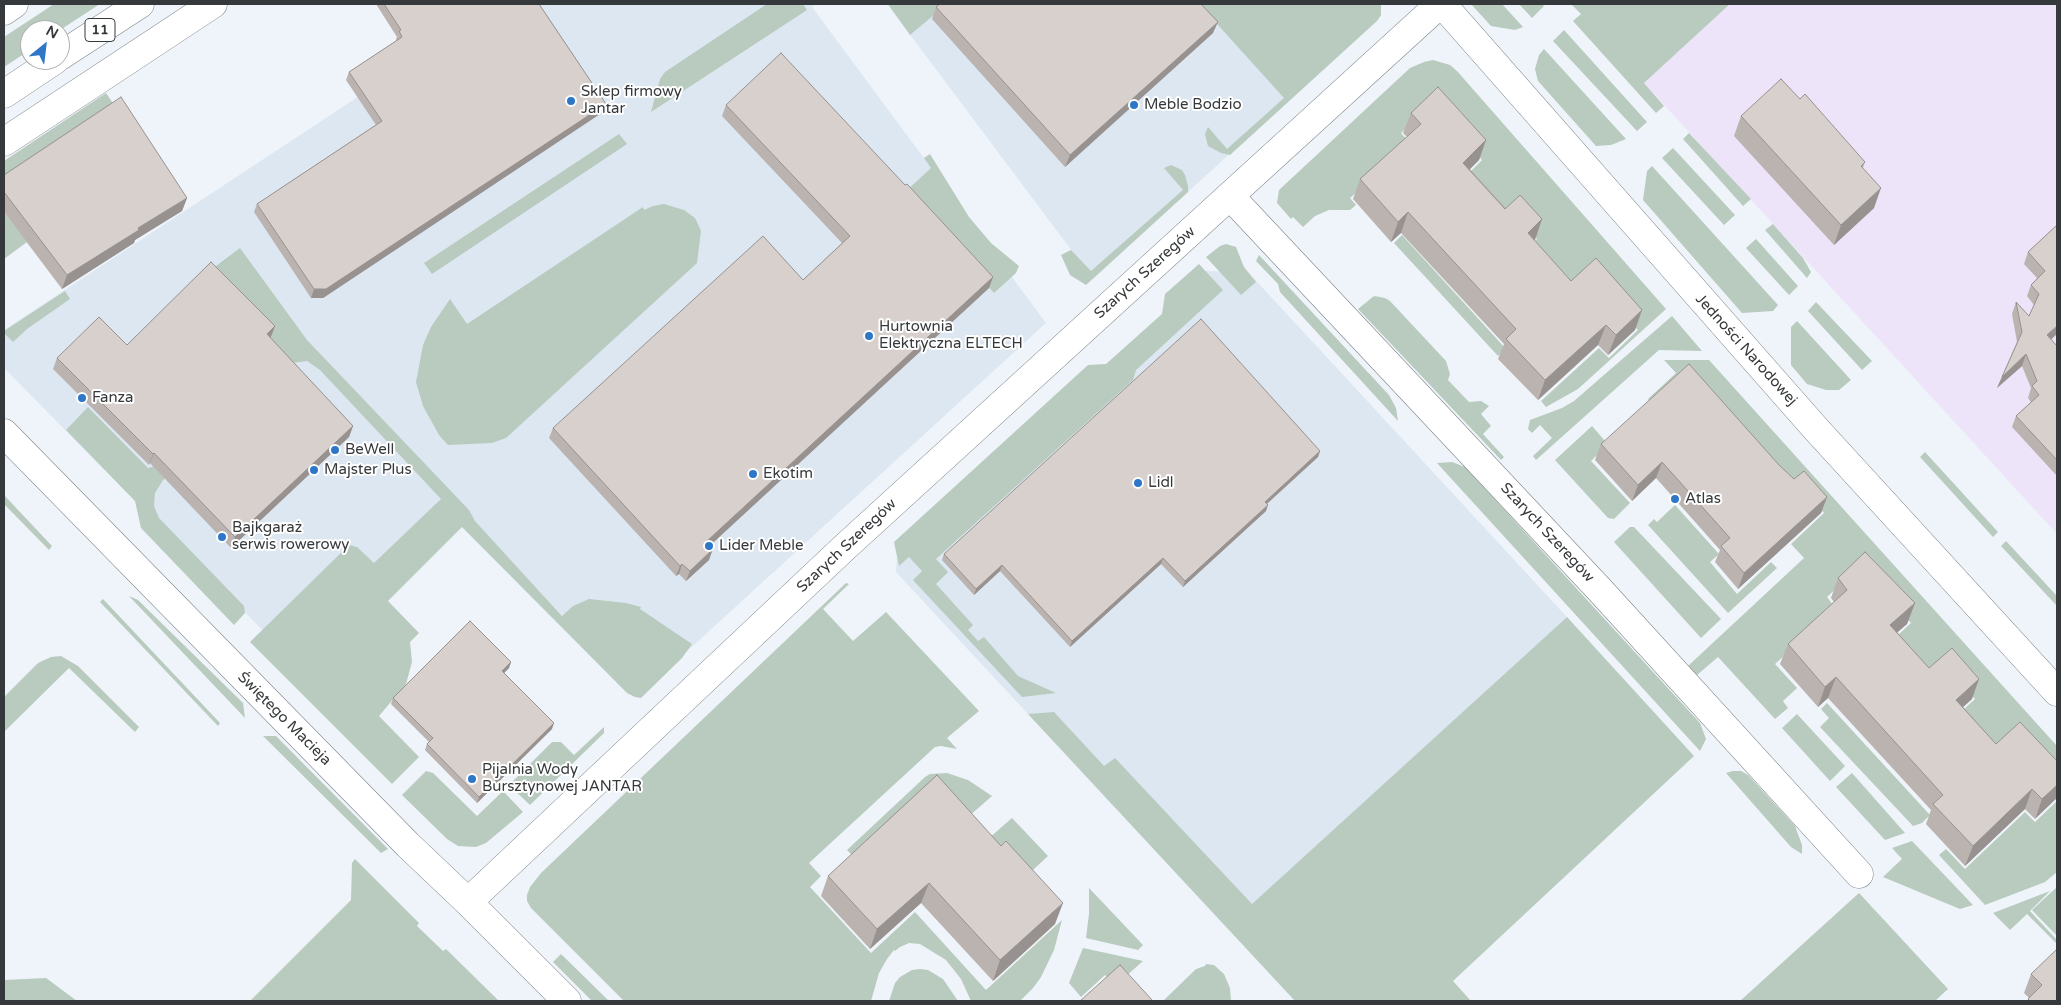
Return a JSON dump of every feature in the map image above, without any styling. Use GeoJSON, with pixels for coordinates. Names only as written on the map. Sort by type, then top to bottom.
{"type":"FeatureCollection","features":[{"type":"Feature","properties":{"kind":"street"},"geometry":{"type":"LineString","coordinates":[[4,11],[14,4]]}},
{"type":"Feature","properties":{"kind":"street","name":"11"},"geometry":{"type":"LineString","coordinates":[[70,50],[140,4]]}},
{"type":"Feature","properties":{"kind":"street"},"geometry":{"type":"LineString","coordinates":[[4,142],[213,4]]}},
{"type":"Feature","properties":{"kind":"street","name":"Szarych Szeregów"},"geometry":{"type":"LineString","coordinates":[[468,902],[845,547],[1441,4]]}},
{"type":"Feature","properties":{"kind":"street","name":"Jedności Narodowej"},"geometry":{"type":"LineString","coordinates":[[1441,4],[1809,421],[2057,692]]}},
{"type":"Feature","properties":{"kind":"street"},"geometry":{"type":"LineString","coordinates":[[4,94],[40,70]]}},
{"type":"Feature","properties":{"kind":"street","name":"Szarych Szeregów"},"geometry":{"type":"LineString","coordinates":[[1230,196],[1586,575],[1859,874]]}},
{"type":"Feature","properties":{"kind":"street","name":"Świętego Macieja"},"geometry":{"type":"LineString","coordinates":[[4,433],[393,830],[567,1001]]}},
{"type":"Feature","properties":{"kind":"shaded area"},"geometry":{"type":"Polygon","coordinates":[[[499,4],[815,4],[812,7],[1046,323],[637,697],[460,505],[276,644],[4,368],[4,330],[499,4]]]}},
{"type":"Feature","properties":{"kind":"shaded area"},"geometry":{"type":"Polygon","coordinates":[[[887,4],[1369,4],[1367,28],[1093,279],[887,4]]]}},
{"type":"Feature","properties":{"kind":"shaded area"},"geometry":{"type":"Polygon","coordinates":[[[1730,4],[2057,4],[2057,534],[1644,83],[1730,4]]]}},
{"type":"Feature","properties":{"kind":"shaded area"},"geometry":{"type":"Polygon","coordinates":[[[1205,271],[1248,272],[1567,617],[1227,928],[896,572],[897,555],[1162,314],[1205,271]]]}},
{"type":"Feature","properties":{"kind":"green space"},"geometry":{"type":"Polygon","coordinates":[[[54,4],[100,4],[70,24],[70,20],[30,20],[54,4]]]}},
{"type":"Feature","properties":{"kind":"green space"},"geometry":{"type":"Polygon","coordinates":[[[767,4],[803,4],[807,10],[651,112],[660,79],[665,72],[767,4]]]}},
{"type":"Feature","properties":{"kind":"green space"},"geometry":{"type":"Polygon","coordinates":[[[888,4],[947,4],[910,35],[888,4]]]}},
{"type":"Feature","properties":{"kind":"green space"},"geometry":{"type":"Polygon","coordinates":[[[1199,4],[1381,4],[1381,15],[1377,21],[1230,155],[1221,153],[1208,146],[1205,134],[1208,127],[1227,149],[1284,98],[1199,4]]]}},
{"type":"Feature","properties":{"kind":"green space"},"geometry":{"type":"Polygon","coordinates":[[[1471,4],[1502,4],[1523,27],[1515,30],[1491,26],[1471,4]]]}},
{"type":"Feature","properties":{"kind":"green space"},"geometry":{"type":"Polygon","coordinates":[[[1519,4],[1542,4],[1544,6],[1532,18],[1519,4]]]}},
{"type":"Feature","properties":{"kind":"green space"},"geometry":{"type":"Polygon","coordinates":[[[1571,4],[1730,4],[1644,83],[1664,106],[1656,113],[1573,21],[1581,14],[1571,4]]]}},
{"type":"Feature","properties":{"kind":"green space"},"geometry":{"type":"Polygon","coordinates":[[[20,26],[20,57],[4,67],[4,37],[20,26]]]}},
{"type":"Feature","properties":{"kind":"green space"},"geometry":{"type":"Polygon","coordinates":[[[1564,30],[1647,122],[1637,131],[1553,41],[1564,30]]]}},
{"type":"Feature","properties":{"kind":"green space"},"geometry":{"type":"Polygon","coordinates":[[[1544,49],[1626,139],[1611,145],[1596,146],[1538,81],[1535,69],[1539,55],[1544,49]]]}},
{"type":"Feature","properties":{"kind":"green space"},"geometry":{"type":"Polygon","coordinates":[[[1433,60],[1450,65],[1457,71],[1666,309],[1578,389],[1546,407],[1541,401],[1599,348],[1609,358],[1638,330],[1588,276],[1565,298],[1523,253],[1537,239],[1512,213],[1459,183],[1482,160],[1431,105],[1401,133],[1411,144],[1350,198],[1356,205],[1350,210],[1329,210],[1315,216],[1303,227],[1293,217],[1291,219],[1277,203],[1279,190],[1410,68],[1433,60]]]}},
{"type":"Feature","properties":{"kind":"green space"},"geometry":{"type":"Polygon","coordinates":[[[106,93],[117,109],[4,184],[4,161],[106,93]]]}},
{"type":"Feature","properties":{"kind":"green space"},"geometry":{"type":"Polygon","coordinates":[[[1689,133],[1751,199],[1743,206],[1683,139],[1689,133]]]}},
{"type":"Feature","properties":{"kind":"green space"},"geometry":{"type":"Polygon","coordinates":[[[619,134],[627,144],[432,274],[424,263],[619,134]]]}},
{"type":"Feature","properties":{"kind":"green space"},"geometry":{"type":"Polygon","coordinates":[[[1673,148],[1735,215],[1724,225],[1662,158],[1673,148]]]}},
{"type":"Feature","properties":{"kind":"green space"},"geometry":{"type":"Polygon","coordinates":[[[930,154],[969,217],[991,243],[1019,266],[1016,273],[994,293],[904,193],[931,168],[924,158],[930,154]]]}},
{"type":"Feature","properties":{"kind":"green space"},"geometry":{"type":"Polygon","coordinates":[[[1171,165],[1182,170],[1188,186],[1188,192],[1086,285],[1070,275],[1061,255],[1071,250],[1091,271],[1183,190],[1164,168],[1171,165]]]}},
{"type":"Feature","properties":{"kind":"green space"},"geometry":{"type":"Polygon","coordinates":[[[1652,166],[1778,305],[1773,311],[1742,313],[1643,200],[1647,171],[1652,166]]]}},
{"type":"Feature","properties":{"kind":"green space"},"geometry":{"type":"Polygon","coordinates":[[[664,204],[684,210],[695,218],[701,231],[697,263],[506,438],[492,443],[448,445],[439,435],[423,406],[416,382],[423,345],[431,327],[450,299],[467,324],[643,207],[644,210],[664,204]]]}},
{"type":"Feature","properties":{"kind":"green space"},"geometry":{"type":"Polygon","coordinates":[[[4,212],[27,242],[4,259],[4,212]]]}},
{"type":"Feature","properties":{"kind":"green space"},"geometry":{"type":"Polygon","coordinates":[[[1773,224],[1803,258],[1811,272],[1807,278],[1765,230],[1773,224]]]}},
{"type":"Feature","properties":{"kind":"green space"},"geometry":{"type":"Polygon","coordinates":[[[1402,235],[1506,349],[1498,356],[1394,243],[1402,235]]]}},
{"type":"Feature","properties":{"kind":"green space"},"geometry":{"type":"Polygon","coordinates":[[[1756,239],[1798,286],[1789,295],[1746,248],[1756,239]]]}},
{"type":"Feature","properties":{"kind":"green space"},"geometry":{"type":"Polygon","coordinates":[[[1226,244],[1236,247],[1244,267],[1256,282],[1241,295],[1206,257],[1220,246],[1226,244]]]}},
{"type":"Feature","properties":{"kind":"green space"},"geometry":{"type":"Polygon","coordinates":[[[240,248],[307,340],[469,510],[475,521],[562,616],[573,606],[589,599],[626,603],[641,607],[640,609],[692,644],[682,658],[641,698],[627,693],[462,527],[388,601],[419,633],[410,642],[412,662],[406,684],[379,716],[419,757],[392,784],[250,642],[349,545],[357,547],[374,563],[441,499],[320,370],[307,361],[292,363],[284,367],[163,480],[155,493],[154,506],[159,518],[244,606],[245,613],[234,625],[141,528],[135,501],[66,430],[88,407],[148,468],[152,467],[194,425],[194,414],[272,336],[208,272],[240,248]]]}},
{"type":"Feature","properties":{"kind":"green space"},"geometry":{"type":"Polygon","coordinates":[[[1259,255],[1389,395],[1396,408],[1398,421],[1280,292],[1278,284],[1256,261],[1259,255]]]}},
{"type":"Feature","properties":{"kind":"green space"},"geometry":{"type":"Polygon","coordinates":[[[1199,264],[1223,290],[1136,370],[1133,380],[936,559],[948,572],[936,584],[973,625],[968,630],[978,641],[984,637],[1018,676],[1056,693],[1022,697],[913,580],[922,571],[909,557],[899,566],[894,542],[1088,365],[1106,364],[1162,314],[1165,294],[1199,264]]]}},
{"type":"Feature","properties":{"kind":"green space"},"geometry":{"type":"Polygon","coordinates":[[[65,291],[70,299],[27,329],[13,342],[4,333],[4,331],[65,291]]]}},
{"type":"Feature","properties":{"kind":"green space"},"geometry":{"type":"Polygon","coordinates":[[[1374,296],[1390,301],[1446,361],[1450,374],[1448,380],[1469,402],[1481,401],[1489,406],[1481,414],[1491,426],[1483,434],[1504,457],[1501,460],[1358,309],[1374,296]]]}},
{"type":"Feature","properties":{"kind":"green space"},"geometry":{"type":"Polygon","coordinates":[[[1816,302],[1872,361],[1862,370],[1808,311],[1816,302]]]}},
{"type":"Feature","properties":{"kind":"green space"},"geometry":{"type":"Polygon","coordinates":[[[1672,316],[1702,351],[1659,350],[1536,460],[1533,456],[1552,438],[1540,425],[1532,433],[1528,429],[1530,420],[1562,408],[1574,401],[1672,316]]]}},
{"type":"Feature","properties":{"kind":"green space"},"geometry":{"type":"Polygon","coordinates":[[[1797,321],[1851,380],[1839,390],[1826,390],[1807,384],[1791,365],[1791,327],[1797,321]]]}},
{"type":"Feature","properties":{"kind":"green space"},"geometry":{"type":"Polygon","coordinates":[[[1664,360],[1709,360],[2057,746],[2057,785],[1989,761],[1952,720],[1975,699],[1944,666],[1921,686],[1886,646],[1911,623],[1858,568],[1827,597],[1836,609],[1775,664],[1797,688],[1783,701],[1788,708],[1775,719],[1718,657],[1697,675],[1688,666],[1804,558],[1791,544],[1824,513],[1798,484],[1654,406],[1648,399],[1676,373],[1664,360]]]}},
{"type":"Feature","properties":{"kind":"green space"},"geometry":{"type":"Polygon","coordinates":[[[1592,426],[1605,441],[1605,447],[1591,461],[1630,503],[1614,519],[1608,518],[1555,460],[1592,426]]]}},
{"type":"Feature","properties":{"kind":"green space"},"geometry":{"type":"Polygon","coordinates":[[[1925,452],[1998,532],[1993,537],[1920,457],[1925,452]]]}},
{"type":"Feature","properties":{"kind":"green space"},"geometry":{"type":"Polygon","coordinates":[[[1452,462],[1465,467],[1700,723],[1706,739],[1700,751],[1437,463],[1452,462]]]}},
{"type":"Feature","properties":{"kind":"green space"},"geometry":{"type":"Polygon","coordinates":[[[4,495],[52,546],[49,550],[4,504],[4,495]]]}},
{"type":"Feature","properties":{"kind":"green space"},"geometry":{"type":"Polygon","coordinates":[[[1675,505],[1719,554],[1710,562],[1737,594],[1771,562],[1777,568],[1728,613],[1648,525],[1654,519],[1657,522],[1675,505]]]}},
{"type":"Feature","properties":{"kind":"green space"},"geometry":{"type":"Polygon","coordinates":[[[1630,527],[1634,527],[1721,619],[1701,638],[1614,542],[1630,527]]]}},
{"type":"Feature","properties":{"kind":"green space"},"geometry":{"type":"Polygon","coordinates":[[[2006,541],[2057,596],[2057,606],[2001,546],[2006,541]]]}},
{"type":"Feature","properties":{"kind":"green space"},"geometry":{"type":"Polygon","coordinates":[[[846,583],[849,584],[823,609],[853,641],[886,612],[979,711],[947,738],[957,749],[941,746],[935,747],[809,863],[821,876],[810,887],[871,953],[915,912],[986,990],[1062,920],[1054,950],[1041,977],[1020,1001],[971,1001],[961,979],[946,960],[920,944],[909,943],[894,950],[887,959],[879,973],[871,1001],[624,1001],[531,908],[527,901],[530,887],[541,873],[846,583]]]}},
{"type":"Feature","properties":{"kind":"green space"},"geometry":{"type":"Polygon","coordinates":[[[129,596],[138,600],[243,703],[245,718],[129,596]]]}},
{"type":"Feature","properties":{"kind":"green space"},"geometry":{"type":"Polygon","coordinates":[[[103,599],[220,723],[218,726],[100,602],[103,599]]]}},
{"type":"Feature","properties":{"kind":"green space"},"geometry":{"type":"Polygon","coordinates":[[[1567,617],[1694,756],[1453,981],[1471,1001],[1295,1001],[1028,714],[1054,712],[1104,766],[1115,758],[1252,904],[1567,617]]]}},
{"type":"Feature","properties":{"kind":"green space"},"geometry":{"type":"Polygon","coordinates":[[[61,656],[78,666],[139,727],[135,732],[69,668],[4,732],[4,697],[38,663],[51,657],[61,656]]]}},
{"type":"Feature","properties":{"kind":"green space"},"geometry":{"type":"Polygon","coordinates":[[[1827,703],[1930,815],[1922,823],[1913,826],[1820,727],[1829,718],[1821,709],[1827,703]]]}},
{"type":"Feature","properties":{"kind":"green space"},"geometry":{"type":"Polygon","coordinates":[[[1797,714],[1845,766],[1830,781],[1782,728],[1797,714]]]}},
{"type":"Feature","properties":{"kind":"green space"},"geometry":{"type":"Polygon","coordinates":[[[604,727],[604,733],[530,805],[509,785],[552,742],[561,742],[574,755],[604,727]]]}},
{"type":"Feature","properties":{"kind":"green space"},"geometry":{"type":"Polygon","coordinates":[[[263,736],[276,736],[388,849],[381,853],[263,736]]]}},
{"type":"Feature","properties":{"kind":"green space"},"geometry":{"type":"Polygon","coordinates":[[[426,771],[433,773],[477,816],[503,791],[523,812],[486,843],[476,847],[458,846],[447,839],[402,795],[426,771]]]}},
{"type":"Feature","properties":{"kind":"green space"},"geometry":{"type":"Polygon","coordinates":[[[1741,771],[1748,775],[1795,826],[1802,845],[1802,854],[1791,847],[1726,773],[1741,771]]]}},
{"type":"Feature","properties":{"kind":"green space"},"geometry":{"type":"Polygon","coordinates":[[[947,773],[968,780],[992,796],[960,824],[857,860],[847,850],[925,777],[930,774],[947,773]]]}},
{"type":"Feature","properties":{"kind":"green space"},"geometry":{"type":"Polygon","coordinates":[[[1852,773],[1905,833],[1885,840],[1836,787],[1852,773]]]}},
{"type":"Feature","properties":{"kind":"green space"},"geometry":{"type":"Polygon","coordinates":[[[2057,801],[2057,872],[2045,882],[1985,905],[1939,855],[1946,849],[1965,869],[2025,812],[2035,822],[2057,801]]]}},
{"type":"Feature","properties":{"kind":"green space"},"geometry":{"type":"Polygon","coordinates":[[[1012,818],[1048,856],[1020,882],[980,846],[1012,818]]]}},
{"type":"Feature","properties":{"kind":"green space"},"geometry":{"type":"Polygon","coordinates":[[[1912,841],[1973,905],[1960,909],[1883,877],[1902,859],[1892,848],[1912,841]]]}},
{"type":"Feature","properties":{"kind":"green space"},"geometry":{"type":"Polygon","coordinates":[[[355,859],[419,923],[417,926],[443,951],[446,949],[499,1001],[250,1001],[351,900],[352,863],[355,859]]]}},
{"type":"Feature","properties":{"kind":"green space"},"geometry":{"type":"Polygon","coordinates":[[[2057,887],[2057,936],[2032,910],[2057,887]]]}},
{"type":"Feature","properties":{"kind":"green space"},"geometry":{"type":"Polygon","coordinates":[[[1089,888],[1143,945],[1138,950],[1086,938],[1089,914],[1089,888]]]}},
{"type":"Feature","properties":{"kind":"green space"},"geometry":{"type":"Polygon","coordinates":[[[2050,891],[2030,911],[2057,940],[2057,944],[2027,914],[2010,930],[1993,913],[2050,891]]]}},
{"type":"Feature","properties":{"kind":"green space"},"geometry":{"type":"Polygon","coordinates":[[[1859,893],[1948,989],[1935,1001],[1740,1001],[1859,893]]]}},
{"type":"Feature","properties":{"kind":"green space"},"geometry":{"type":"Polygon","coordinates":[[[1083,948],[1143,961],[1115,986],[1105,975],[1081,997],[1069,983],[1083,948]]]}},
{"type":"Feature","properties":{"kind":"green space"},"geometry":{"type":"Polygon","coordinates":[[[561,954],[609,1001],[592,1001],[553,962],[561,954]]]}},
{"type":"Feature","properties":{"kind":"green space"},"geometry":{"type":"Polygon","coordinates":[[[1206,964],[1214,965],[1224,974],[1230,988],[1231,1001],[1163,1001],[1196,969],[1206,964]]]}},
{"type":"Feature","properties":{"kind":"green space"},"geometry":{"type":"Polygon","coordinates":[[[912,970],[928,970],[943,979],[958,1001],[889,1001],[895,983],[900,977],[912,970]]]}},
{"type":"Feature","properties":{"kind":"green space"},"geometry":{"type":"Polygon","coordinates":[[[46,978],[77,1001],[4,1001],[4,980],[46,978]]]}},
{"type":"Feature","properties":{"kind":"building"},"geometry":{"type":"Polygon","coordinates":[[[384,4],[539,4],[606,104],[326,289],[314,289],[257,204],[382,121],[349,72],[402,37],[399,31],[401,30],[384,4]]]}},
{"type":"Feature","properties":{"kind":"building"},"geometry":{"type":"Polygon","coordinates":[[[940,4],[1201,4],[1218,22],[1070,155],[936,7],[940,4]]]}},
{"type":"Feature","properties":{"kind":"building"},"geometry":{"type":"Polygon","coordinates":[[[781,53],[993,277],[706,542],[713,549],[690,571],[682,564],[680,566],[553,428],[763,236],[803,280],[850,236],[726,105],[781,53]]]}},
{"type":"Feature","properties":{"kind":"building"},"geometry":{"type":"Polygon","coordinates":[[[1781,79],[1800,99],[1805,94],[1865,162],[1861,166],[1881,188],[1841,225],[1741,116],[1781,79]]]}},
{"type":"Feature","properties":{"kind":"building"},"geometry":{"type":"Polygon","coordinates":[[[1438,87],[1486,140],[1463,163],[1505,209],[1520,195],[1542,219],[1528,233],[1571,281],[1596,258],[1642,310],[1616,335],[1606,325],[1545,380],[1506,339],[1516,329],[1408,212],[1398,222],[1360,179],[1421,124],[1411,113],[1438,87]]]}},
{"type":"Feature","properties":{"kind":"building"},"geometry":{"type":"Polygon","coordinates":[[[121,97],[187,198],[67,275],[4,192],[4,175],[121,97]]]}},
{"type":"Feature","properties":{"kind":"building"},"geometry":{"type":"Polygon","coordinates":[[[2057,225],[2057,326],[2047,335],[2057,346],[2057,460],[2016,416],[2039,395],[2032,386],[2037,381],[2026,354],[2002,377],[2022,332],[2016,302],[2029,316],[2039,294],[2031,285],[2045,271],[2028,252],[2057,225]]]}},
{"type":"Feature","properties":{"kind":"building"},"geometry":{"type":"Polygon","coordinates":[[[211,262],[275,326],[267,334],[353,426],[235,537],[154,453],[57,358],[99,317],[127,345],[211,262]]]}},
{"type":"Feature","properties":{"kind":"building","name":"Lidl"},"geometry":{"type":"Polygon","coordinates":[[[1201,319],[1320,451],[1265,502],[1268,505],[1185,581],[1163,558],[1072,641],[1002,565],[976,589],[944,554],[1201,319]]]}},
{"type":"Feature","properties":{"kind":"building"},"geometry":{"type":"Polygon","coordinates":[[[1689,364],[1779,465],[1794,479],[1804,471],[1827,497],[1744,573],[1721,546],[1730,538],[1662,462],[1638,485],[1601,444],[1689,364]]]}},
{"type":"Feature","properties":{"kind":"building"},"geometry":{"type":"Polygon","coordinates":[[[1865,552],[1915,603],[1890,625],[1929,668],[1952,648],[1979,679],[1956,700],[1996,744],[2020,722],[2057,761],[2057,785],[2042,799],[2032,789],[1973,846],[1933,804],[1943,795],[1836,677],[1825,687],[1788,644],[1847,590],[1838,578],[1865,552]]]}},
{"type":"Feature","properties":{"kind":"building"},"geometry":{"type":"Polygon","coordinates":[[[470,621],[511,662],[502,671],[554,723],[479,797],[427,744],[433,738],[393,698],[470,621]]]}},
{"type":"Feature","properties":{"kind":"building"},"geometry":{"type":"Polygon","coordinates":[[[937,775],[1001,846],[1006,841],[1063,903],[1000,960],[929,883],[877,929],[828,876],[937,775]]]}},
{"type":"Feature","properties":{"kind":"building"},"geometry":{"type":"Polygon","coordinates":[[[2057,949],[2057,1001],[2030,1001],[2028,999],[2042,985],[2031,974],[2057,949]]]}},
{"type":"Feature","properties":{"kind":"building"},"geometry":{"type":"Polygon","coordinates":[[[1120,965],[1153,1001],[1080,1001],[1120,965]]]}},
{"type":"Feature","properties":{"kind":"place","name":"Sklep firmowy Jantar"},"geometry":{"type":"Point","coordinates":[571,101]}},
{"type":"Feature","properties":{"kind":"place","name":"Meble Bodzio"},"geometry":{"type":"Point","coordinates":[1134,105]}},
{"type":"Feature","properties":{"kind":"place","name":"Hurtownia Elektryczna ELTECH"},"geometry":{"type":"Point","coordinates":[869,336]}},
{"type":"Feature","properties":{"kind":"place","name":"Fanza"},"geometry":{"type":"Point","coordinates":[82,398]}},
{"type":"Feature","properties":{"kind":"place","name":"BeWell"},"geometry":{"type":"Point","coordinates":[335,450]}},
{"type":"Feature","properties":{"kind":"place","name":"Majster Plus"},"geometry":{"type":"Point","coordinates":[314,470]}},
{"type":"Feature","properties":{"kind":"place","name":"Ekotim"},"geometry":{"type":"Point","coordinates":[753,474]}},
{"type":"Feature","properties":{"kind":"place","name":"Lidl"},"geometry":{"type":"Point","coordinates":[1138,483]}},
{"type":"Feature","properties":{"kind":"place","name":"Atlas"},"geometry":{"type":"Point","coordinates":[1675,499]}},
{"type":"Feature","properties":{"kind":"place","name":"Bajkgaraż serwis rowerowy"},"geometry":{"type":"Point","coordinates":[222,537]}},
{"type":"Feature","properties":{"kind":"place","name":"Lider Meble"},"geometry":{"type":"Point","coordinates":[709,546]}},
{"type":"Feature","properties":{"kind":"place","name":"Pijalnia Wody Bursztynowej JANTAR"},"geometry":{"type":"Point","coordinates":[472,779]}}]}
